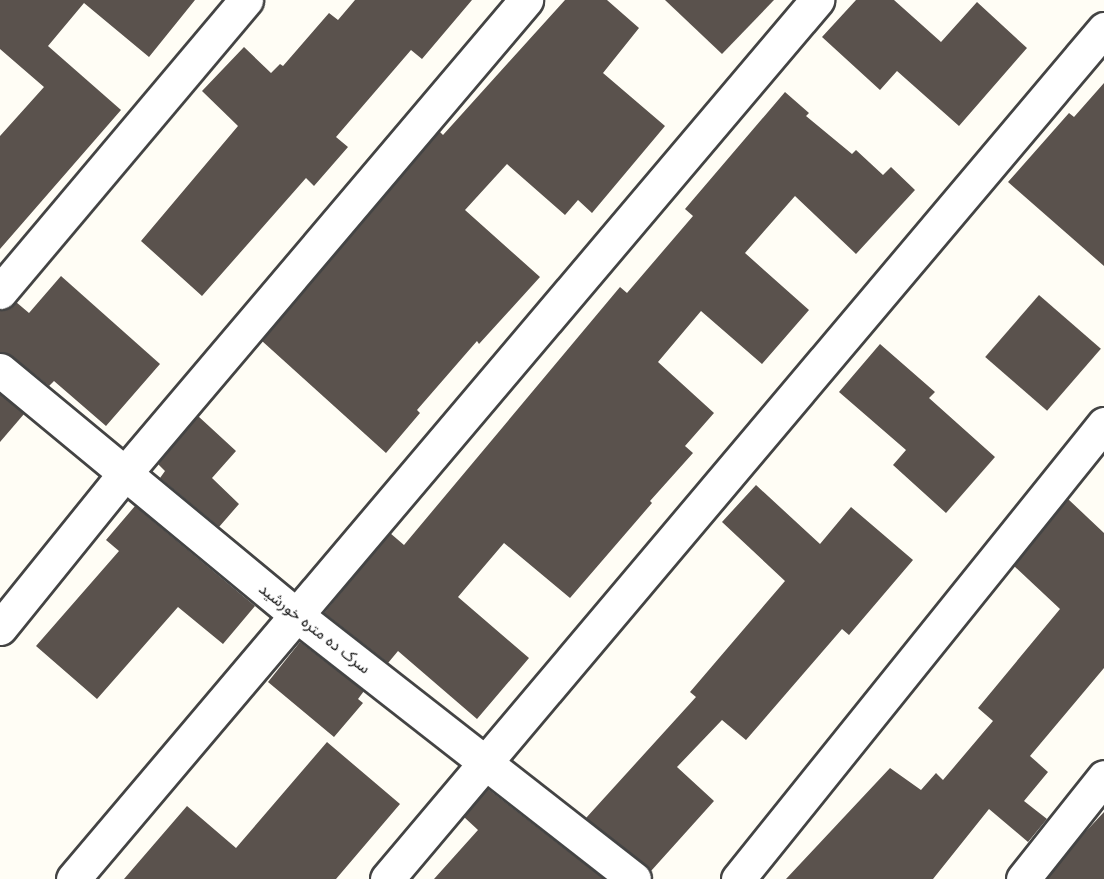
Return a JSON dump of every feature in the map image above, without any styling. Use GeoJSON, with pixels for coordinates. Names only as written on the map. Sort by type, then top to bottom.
{"type":"FeatureCollection","features":[{"type":"Feature","properties":{"kind":"street"},"geometry":{"type":"LineString","coordinates":[[0,292],[246,0]]}},
{"type":"Feature","properties":{"kind":"street"},"geometry":{"type":"LineString","coordinates":[[0,628],[126,472],[526,0]]}},
{"type":"Feature","properties":{"kind":"street"},"geometry":{"type":"LineString","coordinates":[[73,879],[817,0]]}},
{"type":"Feature","properties":{"kind":"street"},"geometry":{"type":"LineString","coordinates":[[387,879],[1104,29]]}},
{"type":"Feature","properties":{"kind":"street","name":"سرک ده متره خورشید"},"geometry":{"type":"LineString","coordinates":[[0,370],[295,614],[486,760],[634,879]]}},
{"type":"Feature","properties":{"kind":"street"},"geometry":{"type":"LineString","coordinates":[[738,879],[1104,424]]}},
{"type":"Feature","properties":{"kind":"street"},"geometry":{"type":"LineString","coordinates":[[1023,879],[1104,777]]}},
{"type":"Feature","properties":{"kind":"building"},"geometry":{"type":"Polygon","coordinates":[[[0,0],[195,0],[149,57],[84,3],[48,46],[121,110],[0,249],[0,136],[44,87],[0,49],[0,0]]]}},
{"type":"Feature","properties":{"kind":"building"},"geometry":{"type":"Polygon","coordinates":[[[355,0],[472,0],[422,59],[411,50],[336,137],[348,147],[314,186],[306,178],[202,296],[141,241],[238,126],[202,91],[244,47],[271,73],[280,64],[283,66],[329,13],[338,20],[355,0]]]}},
{"type":"Feature","properties":{"kind":"building"},"geometry":{"type":"Polygon","coordinates":[[[565,0],[607,0],[639,28],[603,73],[665,126],[592,213],[578,200],[565,215],[507,164],[465,210],[540,277],[479,344],[477,341],[417,410],[420,413],[386,453],[262,341],[439,131],[443,135],[565,0]]]}},
{"type":"Feature","properties":{"kind":"building"},"geometry":{"type":"Polygon","coordinates":[[[665,0],[774,0],[722,54],[665,0]]]}},
{"type":"Feature","properties":{"kind":"building"},"geometry":{"type":"Polygon","coordinates":[[[856,0],[894,0],[941,42],[977,2],[1027,48],[959,126],[897,71],[880,90],[822,37],[856,0]]]}},
{"type":"Feature","properties":{"kind":"building"},"geometry":{"type":"Polygon","coordinates":[[[1104,83],[1104,266],[1008,182],[1069,113],[1074,117],[1104,83]]]}},
{"type":"Feature","properties":{"kind":"building"},"geometry":{"type":"Polygon","coordinates":[[[785,92],[809,113],[806,116],[852,154],[856,150],[883,175],[891,167],[915,190],[856,254],[795,196],[745,253],[809,310],[762,364],[701,311],[658,362],[714,413],[685,446],[693,453],[650,501],[652,503],[570,598],[504,543],[458,597],[529,658],[477,719],[398,651],[388,663],[324,613],[390,533],[404,545],[620,287],[627,293],[693,216],[685,209],[785,92]]]}},
{"type":"Feature","properties":{"kind":"building"},"geometry":{"type":"Polygon","coordinates":[[[61,276],[160,364],[106,426],[54,381],[49,386],[12,356],[0,352],[0,310],[16,302],[29,313],[61,276]]]}},
{"type":"Feature","properties":{"kind":"building"},"geometry":{"type":"Polygon","coordinates":[[[1039,295],[1101,349],[1047,411],[985,357],[1039,295]]]}},
{"type":"Feature","properties":{"kind":"building"},"geometry":{"type":"Polygon","coordinates":[[[880,344],[935,392],[929,398],[995,457],[946,513],[893,465],[906,450],[839,392],[880,344]]]}},
{"type":"Feature","properties":{"kind":"building"},"geometry":{"type":"Polygon","coordinates":[[[0,394],[24,414],[0,442],[0,394]]]}},
{"type":"Feature","properties":{"kind":"building"},"geometry":{"type":"Polygon","coordinates":[[[198,416],[236,451],[212,478],[239,504],[219,527],[160,478],[165,471],[158,464],[198,416]]]}},
{"type":"Feature","properties":{"kind":"building"},"geometry":{"type":"Polygon","coordinates":[[[756,485],[820,544],[851,507],[913,560],[849,635],[842,629],[746,740],[722,720],[677,767],[714,801],[651,871],[586,818],[696,697],[690,692],[785,581],[722,522],[756,485]]]}},
{"type":"Feature","properties":{"kind":"building"},"geometry":{"type":"Polygon","coordinates":[[[1068,499],[1104,533],[1104,668],[1030,756],[1048,772],[1024,801],[1047,819],[1028,842],[989,809],[933,879],[786,879],[890,768],[921,790],[936,773],[943,780],[993,721],[978,708],[1060,609],[1014,566],[1068,499]]]}},
{"type":"Feature","properties":{"kind":"building"},"geometry":{"type":"Polygon","coordinates":[[[135,506],[255,606],[223,644],[178,607],[97,699],[36,646],[119,551],[106,540],[135,506]]]}},
{"type":"Feature","properties":{"kind":"building"},"geometry":{"type":"Polygon","coordinates":[[[300,642],[364,691],[358,699],[363,703],[334,737],[268,682],[300,642]]]}},
{"type":"Feature","properties":{"kind":"building"},"geometry":{"type":"Polygon","coordinates":[[[327,742],[400,804],[336,879],[124,879],[187,806],[236,848],[327,742]]]}},
{"type":"Feature","properties":{"kind":"building"},"geometry":{"type":"Polygon","coordinates":[[[488,789],[604,879],[434,879],[478,830],[464,817],[488,789]]]}},
{"type":"Feature","properties":{"kind":"building"},"geometry":{"type":"Polygon","coordinates":[[[1104,812],[1104,879],[1047,879],[1076,842],[1104,812]]]}}]}
